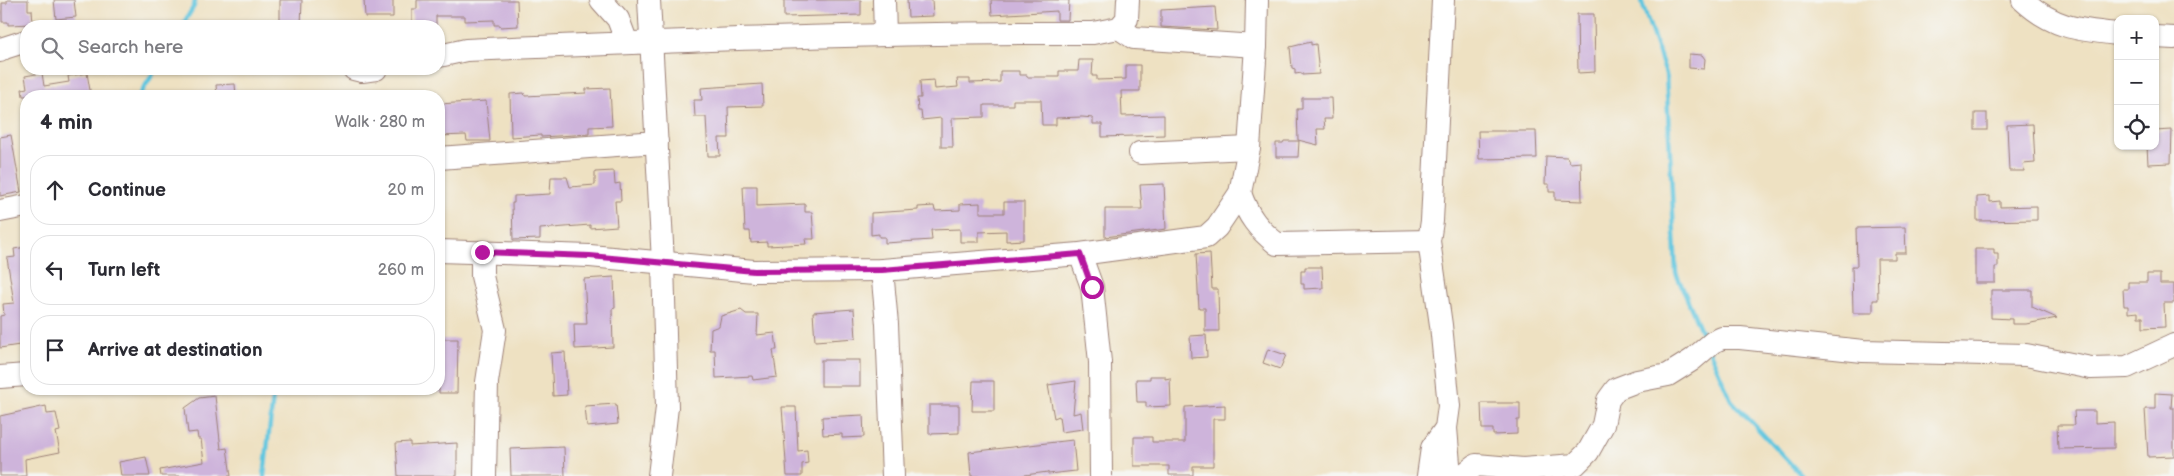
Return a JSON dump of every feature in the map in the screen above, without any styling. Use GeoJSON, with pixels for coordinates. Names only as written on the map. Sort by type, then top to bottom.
{"type":"FeatureCollection","features":[{"type":"Feature","properties":{"kind":"street"},"geometry":{"type":"LineString","coordinates":[[601,0],[618,19],[627,43]]}},
{"type":"Feature","properties":{"kind":"street"},"geometry":{"type":"LineString","coordinates":[[649,0],[664,262],[667,407],[659,476]]}},
{"type":"Feature","properties":{"kind":"street"},"geometry":{"type":"LineString","coordinates":[[884,0],[885,34]]}},
{"type":"Feature","properties":{"kind":"street"},"geometry":{"type":"LineString","coordinates":[[445,55],[466,50],[885,34],[1093,33],[1119,28],[1128,19],[1128,0]]}},
{"type":"Feature","properties":{"kind":"street"},"geometry":{"type":"LineString","coordinates":[[445,251],[590,256],[754,271],[882,270],[1080,254],[1206,237],[1217,227],[1240,194],[1249,148],[1257,0]]}},
{"type":"Feature","properties":{"kind":"street"},"geometry":{"type":"LineString","coordinates":[[1443,0],[1432,221],[1429,241],[1441,325],[1449,406],[1446,428],[1450,476]]}},
{"type":"Feature","properties":{"kind":"street"},"geometry":{"type":"LineString","coordinates":[[2023,0],[2037,13],[2074,29],[2114,34]]}},
{"type":"Feature","properties":{"kind":"street"},"geometry":{"type":"LineString","coordinates":[[1119,28],[1134,38],[1256,46]]}},
{"type":"Feature","properties":{"kind":"street"},"geometry":{"type":"LineString","coordinates":[[2159,37],[2174,38]]}},
{"type":"Feature","properties":{"kind":"street"},"geometry":{"type":"LineString","coordinates":[[0,51],[20,43]]}},
{"type":"Feature","properties":{"kind":"street"},"geometry":{"type":"LineString","coordinates":[[445,158],[657,142]]}},
{"type":"Feature","properties":{"kind":"street"},"geometry":{"type":"LineString","coordinates":[[1140,153],[1249,148]]}},
{"type":"Feature","properties":{"kind":"street"},"geometry":{"type":"LineString","coordinates":[[1240,194],[1246,212],[1264,234],[1277,244],[1429,241]]}},
{"type":"Feature","properties":{"kind":"street"},"geometry":{"type":"LineString","coordinates":[[0,211],[20,207]]}},
{"type":"Feature","properties":{"kind":"street"},"geometry":{"type":"LineString","coordinates":[[482,252],[482,276],[495,330],[486,382],[485,476]]}},
{"type":"Feature","properties":{"kind":"street"},"geometry":{"type":"LineString","coordinates":[[1080,254],[1092,287],[1100,362],[1100,476]]}},
{"type":"Feature","properties":{"kind":"street"},"geometry":{"type":"LineString","coordinates":[[882,270],[887,324],[893,476]]}},
{"type":"Feature","properties":{"kind":"street"},"geometry":{"type":"LineString","coordinates":[[1462,476],[1476,465],[1523,470],[1575,465],[1588,452],[1596,439],[1603,425],[1608,400],[1616,389],[1637,381],[1668,375],[1692,360],[1713,342],[1722,338],[1740,338],[1863,351],[2026,355],[2091,368],[2127,367],[2174,345]]}},
{"type":"Feature","properties":{"kind":"street"},"geometry":{"type":"LineString","coordinates":[[0,376],[20,375]]}},
{"type":"Feature","properties":{"kind":"street"},"geometry":{"type":"LineString","coordinates":[[1428,476],[1432,448],[1446,428]]}},
{"type":"Feature","properties":{"kind":"building"},"geometry":{"type":"Polygon","coordinates":[[[7,0],[28,0],[28,10],[32,10],[33,20],[20,20],[20,25],[8,25],[8,22],[2,22],[2,3],[7,3],[7,0]]]}},
{"type":"Feature","properties":{"kind":"building"},"geometry":{"type":"Polygon","coordinates":[[[54,0],[74,0],[76,17],[56,19],[54,0]]]}},
{"type":"Feature","properties":{"kind":"building"},"geometry":{"type":"Polygon","coordinates":[[[280,0],[302,0],[301,20],[280,20],[280,0]]]}},
{"type":"Feature","properties":{"kind":"building"},"geometry":{"type":"Polygon","coordinates":[[[364,0],[393,0],[393,17],[365,17],[364,0]]]}},
{"type":"Feature","properties":{"kind":"building"},"geometry":{"type":"Polygon","coordinates":[[[417,0],[517,0],[518,26],[500,27],[500,25],[494,25],[494,20],[465,21],[465,16],[436,16],[436,20],[412,20],[412,9],[417,9],[417,0]]]}},
{"type":"Feature","properties":{"kind":"building"},"geometry":{"type":"Polygon","coordinates":[[[784,0],[861,0],[861,15],[784,17],[784,0]]]}},
{"type":"Feature","properties":{"kind":"building"},"geometry":{"type":"Polygon","coordinates":[[[907,0],[932,0],[933,16],[908,17],[907,0]]]}},
{"type":"Feature","properties":{"kind":"building"},"geometry":{"type":"Polygon","coordinates":[[[991,0],[1069,0],[1068,20],[1057,20],[1057,11],[992,15],[991,0]]]}},
{"type":"Feature","properties":{"kind":"building"},"geometry":{"type":"Polygon","coordinates":[[[1215,7],[1217,30],[1161,27],[1161,10],[1215,7]]]}},
{"type":"Feature","properties":{"kind":"building"},"geometry":{"type":"Polygon","coordinates":[[[1577,14],[1594,14],[1595,72],[1578,73],[1577,14]]]}},
{"type":"Feature","properties":{"kind":"building"},"geometry":{"type":"Polygon","coordinates":[[[1311,42],[1311,45],[1316,44],[1319,74],[1295,74],[1295,69],[1292,68],[1290,47],[1311,42]]]}},
{"type":"Feature","properties":{"kind":"building"},"geometry":{"type":"Polygon","coordinates":[[[1689,54],[1702,55],[1705,59],[1704,69],[1689,68],[1689,54]]]}},
{"type":"Feature","properties":{"kind":"building"},"geometry":{"type":"Polygon","coordinates":[[[1079,60],[1093,60],[1092,76],[1097,76],[1097,80],[1126,79],[1126,65],[1140,65],[1140,91],[1121,91],[1122,116],[1164,115],[1164,135],[1102,137],[1102,124],[1093,124],[1093,118],[1082,117],[1056,118],[1056,125],[1042,125],[1041,100],[1013,100],[1013,105],[984,105],[984,117],[952,118],[953,147],[941,147],[941,118],[922,120],[921,111],[918,111],[917,98],[921,98],[920,81],[934,80],[935,89],[958,87],[957,79],[970,79],[970,83],[1000,82],[1000,71],[1019,71],[1019,75],[1027,75],[1027,77],[1059,77],[1059,71],[1078,71],[1079,60]]]}},
{"type":"Feature","properties":{"kind":"building"},"geometry":{"type":"Polygon","coordinates":[[[42,75],[44,86],[69,82],[68,76],[87,75],[90,90],[22,90],[27,88],[25,76],[42,75]]]}},
{"type":"Feature","properties":{"kind":"building"},"geometry":{"type":"Polygon","coordinates":[[[235,84],[236,90],[216,90],[216,85],[235,84]]]}},
{"type":"Feature","properties":{"kind":"building"},"geometry":{"type":"Polygon","coordinates":[[[762,84],[763,106],[728,107],[729,138],[719,138],[720,156],[708,156],[706,117],[695,117],[694,100],[702,100],[701,88],[762,84]]]}},
{"type":"Feature","properties":{"kind":"building"},"geometry":{"type":"Polygon","coordinates":[[[610,88],[612,126],[589,127],[589,134],[511,137],[510,94],[524,93],[525,96],[586,93],[586,89],[610,88]]]}},
{"type":"Feature","properties":{"kind":"building"},"geometry":{"type":"Polygon","coordinates":[[[1302,98],[1331,98],[1332,119],[1324,119],[1325,129],[1317,129],[1318,145],[1298,140],[1297,109],[1302,109],[1302,98]]]}},
{"type":"Feature","properties":{"kind":"building"},"geometry":{"type":"Polygon","coordinates":[[[486,101],[490,141],[467,141],[466,135],[445,136],[445,104],[486,101]]]}},
{"type":"Feature","properties":{"kind":"building"},"geometry":{"type":"Polygon","coordinates":[[[1975,113],[1987,113],[1987,130],[1975,130],[1975,113]]]}},
{"type":"Feature","properties":{"kind":"building"},"geometry":{"type":"Polygon","coordinates":[[[2033,124],[2035,163],[2023,164],[2024,171],[2009,171],[2007,125],[2033,124]]]}},
{"type":"Feature","properties":{"kind":"building"},"geometry":{"type":"Polygon","coordinates":[[[2172,130],[2171,163],[2148,164],[2147,150],[2159,150],[2159,131],[2172,130]]]}},
{"type":"Feature","properties":{"kind":"building"},"geometry":{"type":"Polygon","coordinates":[[[1478,131],[1536,131],[1537,158],[1479,159],[1478,131]]]}},
{"type":"Feature","properties":{"kind":"building"},"geometry":{"type":"Polygon","coordinates":[[[11,135],[20,192],[0,196],[0,137],[11,135]]]}},
{"type":"Feature","properties":{"kind":"building"},"geometry":{"type":"Polygon","coordinates":[[[1284,141],[1299,141],[1298,157],[1276,157],[1276,143],[1283,143],[1284,141]]]}},
{"type":"Feature","properties":{"kind":"building"},"geometry":{"type":"Polygon","coordinates":[[[1546,156],[1567,157],[1570,163],[1581,162],[1582,201],[1555,200],[1555,192],[1549,192],[1549,184],[1545,184],[1546,156]]]}},
{"type":"Feature","properties":{"kind":"building"},"geometry":{"type":"Polygon","coordinates":[[[614,171],[615,184],[620,183],[621,201],[615,201],[617,226],[590,228],[590,225],[540,229],[540,239],[513,240],[512,203],[514,203],[514,196],[550,194],[551,177],[567,177],[570,187],[595,185],[595,172],[614,171]]]}},
{"type":"Feature","properties":{"kind":"building"},"geometry":{"type":"Polygon","coordinates":[[[1164,184],[1166,229],[1105,237],[1105,209],[1142,209],[1140,185],[1164,184]]]}},
{"type":"Feature","properties":{"kind":"building"},"geometry":{"type":"Polygon","coordinates":[[[743,186],[757,186],[757,206],[805,204],[805,212],[812,212],[814,239],[805,239],[806,244],[767,246],[767,242],[751,243],[750,231],[745,231],[743,186]]]}},
{"type":"Feature","properties":{"kind":"building"},"geometry":{"type":"Polygon","coordinates":[[[1990,196],[1990,202],[2000,201],[2000,207],[2037,206],[2037,220],[1977,221],[1977,197],[1990,196]]]}},
{"type":"Feature","properties":{"kind":"building"},"geometry":{"type":"Polygon","coordinates":[[[1004,202],[1024,202],[1024,240],[1006,241],[1006,231],[979,232],[979,242],[960,242],[960,229],[931,230],[932,240],[885,243],[885,237],[879,237],[879,234],[871,235],[871,213],[918,210],[918,207],[934,206],[935,211],[960,210],[960,204],[980,203],[980,213],[1004,213],[1004,202]]]}},
{"type":"Feature","properties":{"kind":"building"},"geometry":{"type":"Polygon","coordinates":[[[1905,227],[1906,253],[1895,253],[1895,259],[1877,259],[1878,300],[1873,300],[1873,313],[1853,313],[1852,266],[1857,266],[1856,228],[1905,227]]]}},
{"type":"Feature","properties":{"kind":"building"},"geometry":{"type":"Polygon","coordinates":[[[20,248],[20,345],[0,348],[0,316],[4,315],[3,304],[14,303],[7,258],[15,257],[14,249],[20,248]]]}},
{"type":"Feature","properties":{"kind":"building"},"geometry":{"type":"Polygon","coordinates":[[[1975,249],[1994,249],[1994,254],[1998,254],[1998,267],[1995,267],[1995,283],[1975,283],[1975,249]]]}},
{"type":"Feature","properties":{"kind":"building"},"geometry":{"type":"Polygon","coordinates":[[[1210,253],[1212,289],[1218,289],[1219,331],[1205,331],[1205,308],[1199,308],[1196,254],[1210,253]]]}},
{"type":"Feature","properties":{"kind":"building"},"geometry":{"type":"Polygon","coordinates":[[[1305,267],[1322,267],[1323,288],[1304,289],[1304,284],[1301,284],[1301,271],[1305,271],[1305,267]]]}},
{"type":"Feature","properties":{"kind":"building"},"geometry":{"type":"Polygon","coordinates":[[[2147,274],[2160,274],[2160,284],[2174,284],[2174,303],[2164,303],[2165,327],[2143,328],[2143,317],[2138,317],[2138,312],[2128,313],[2128,306],[2124,306],[2123,289],[2128,289],[2128,282],[2147,282],[2147,274]]]}},
{"type":"Feature","properties":{"kind":"building"},"geometry":{"type":"Polygon","coordinates":[[[614,277],[615,308],[612,309],[613,347],[575,349],[574,324],[587,324],[584,279],[614,277]]]}},
{"type":"Feature","properties":{"kind":"building"},"geometry":{"type":"Polygon","coordinates":[[[1991,290],[2032,290],[2032,307],[2057,318],[2026,324],[2012,324],[2012,319],[1991,318],[1991,290]]]}},
{"type":"Feature","properties":{"kind":"building"},"geometry":{"type":"Polygon","coordinates":[[[854,309],[856,338],[815,341],[813,312],[854,309]]]}},
{"type":"Feature","properties":{"kind":"building"},"geometry":{"type":"Polygon","coordinates":[[[741,310],[746,314],[758,314],[757,335],[775,333],[777,350],[773,350],[777,377],[753,380],[752,376],[716,378],[715,350],[710,350],[711,329],[719,326],[721,316],[741,310]]]}},
{"type":"Feature","properties":{"kind":"building"},"geometry":{"type":"Polygon","coordinates":[[[1206,335],[1207,357],[1191,358],[1190,336],[1206,335]]]}},
{"type":"Feature","properties":{"kind":"building"},"geometry":{"type":"Polygon","coordinates":[[[445,339],[458,339],[457,393],[445,393],[445,339]]]}},
{"type":"Feature","properties":{"kind":"building"},"geometry":{"type":"Polygon","coordinates":[[[1268,349],[1286,355],[1280,369],[1263,363],[1268,349]]]}},
{"type":"Feature","properties":{"kind":"building"},"geometry":{"type":"Polygon","coordinates":[[[565,352],[567,395],[553,396],[551,353],[565,352]]]}},
{"type":"Feature","properties":{"kind":"building"},"geometry":{"type":"Polygon","coordinates":[[[821,360],[860,360],[860,386],[821,386],[821,360]]]}},
{"type":"Feature","properties":{"kind":"building"},"geometry":{"type":"Polygon","coordinates":[[[1150,376],[1170,378],[1171,406],[1146,407],[1146,402],[1137,402],[1136,379],[1150,379],[1150,376]]]}},
{"type":"Feature","properties":{"kind":"building"},"geometry":{"type":"Polygon","coordinates":[[[973,381],[994,381],[994,411],[972,411],[973,381]]]}},
{"type":"Feature","properties":{"kind":"building"},"geometry":{"type":"Polygon","coordinates":[[[1076,381],[1073,414],[1081,412],[1083,429],[1061,432],[1059,416],[1054,418],[1048,385],[1076,381]]]}},
{"type":"Feature","properties":{"kind":"building"},"geometry":{"type":"Polygon","coordinates":[[[2155,393],[2172,394],[2171,408],[2174,408],[2174,456],[2148,457],[2145,409],[2155,409],[2155,393]]]}},
{"type":"Feature","properties":{"kind":"building"},"geometry":{"type":"Polygon","coordinates":[[[215,396],[221,449],[227,448],[231,476],[161,476],[160,470],[204,462],[201,439],[198,439],[197,432],[188,433],[185,408],[199,398],[215,396]]]}},
{"type":"Feature","properties":{"kind":"building"},"geometry":{"type":"Polygon","coordinates":[[[1481,403],[1520,403],[1520,420],[1517,420],[1517,434],[1493,435],[1493,429],[1482,429],[1481,403]]]}},
{"type":"Feature","properties":{"kind":"building"},"geometry":{"type":"Polygon","coordinates":[[[616,404],[618,424],[587,427],[585,406],[616,404]]]}},
{"type":"Feature","properties":{"kind":"building"},"geometry":{"type":"Polygon","coordinates":[[[929,405],[959,405],[959,433],[929,434],[929,405]]]}},
{"type":"Feature","properties":{"kind":"building"},"geometry":{"type":"Polygon","coordinates":[[[1225,405],[1225,419],[1213,419],[1213,466],[1193,466],[1193,475],[1169,475],[1169,466],[1134,466],[1134,437],[1152,437],[1152,442],[1185,442],[1185,407],[1225,405]]]}},
{"type":"Feature","properties":{"kind":"building"},"geometry":{"type":"Polygon","coordinates":[[[46,406],[47,414],[56,413],[60,431],[56,432],[60,452],[25,459],[26,476],[0,476],[0,416],[46,406]]]}},
{"type":"Feature","properties":{"kind":"building"},"geometry":{"type":"Polygon","coordinates":[[[782,407],[796,407],[798,451],[807,450],[808,463],[802,464],[802,476],[787,476],[782,407]]]}},
{"type":"Feature","properties":{"kind":"building"},"geometry":{"type":"Polygon","coordinates":[[[2074,411],[2095,411],[2095,423],[2114,422],[2114,448],[2058,449],[2057,425],[2075,425],[2074,411]]]}},
{"type":"Feature","properties":{"kind":"building"},"geometry":{"type":"Polygon","coordinates":[[[863,415],[864,437],[842,438],[842,434],[823,435],[822,417],[863,415]]]}},
{"type":"Feature","properties":{"kind":"building"},"geometry":{"type":"Polygon","coordinates":[[[1073,440],[1076,471],[1017,476],[971,476],[969,452],[1073,440]]]}},
{"type":"Feature","properties":{"kind":"building"},"geometry":{"type":"Polygon","coordinates":[[[410,442],[410,446],[457,443],[457,476],[398,476],[396,443],[410,442]]]}},
{"type":"Feature","properties":{"kind":"building"},"geometry":{"type":"Polygon","coordinates":[[[564,447],[565,476],[511,476],[510,449],[564,447]]]}},
{"type":"Feature","properties":{"kind":"building"},"geometry":{"type":"Polygon","coordinates":[[[146,457],[150,476],[121,476],[119,462],[146,457]]]}},
{"type":"Feature","properties":{"kind":"waterway"},"geometry":{"type":"LineString","coordinates":[[186,20],[194,6],[195,0]]}},
{"type":"Feature","properties":{"kind":"waterway"},"geometry":{"type":"LineString","coordinates":[[1641,0],[1666,74],[1676,273],[1705,340]]}},
{"type":"Feature","properties":{"kind":"waterway"},"geometry":{"type":"LineString","coordinates":[[143,90],[152,75]]}},
{"type":"Feature","properties":{"kind":"waterway"},"geometry":{"type":"LineString","coordinates":[[1710,352],[1731,400],[1802,476]]}},
{"type":"Feature","properties":{"kind":"waterway"},"geometry":{"type":"LineString","coordinates":[[264,476],[273,395]]}},
{"type":"Feature","properties":{"kind":"route"},"geometry":{"type":"LineString","coordinates":[[482,252],[590,256],[754,271],[882,270],[1080,254],[1092,287]]}}]}
